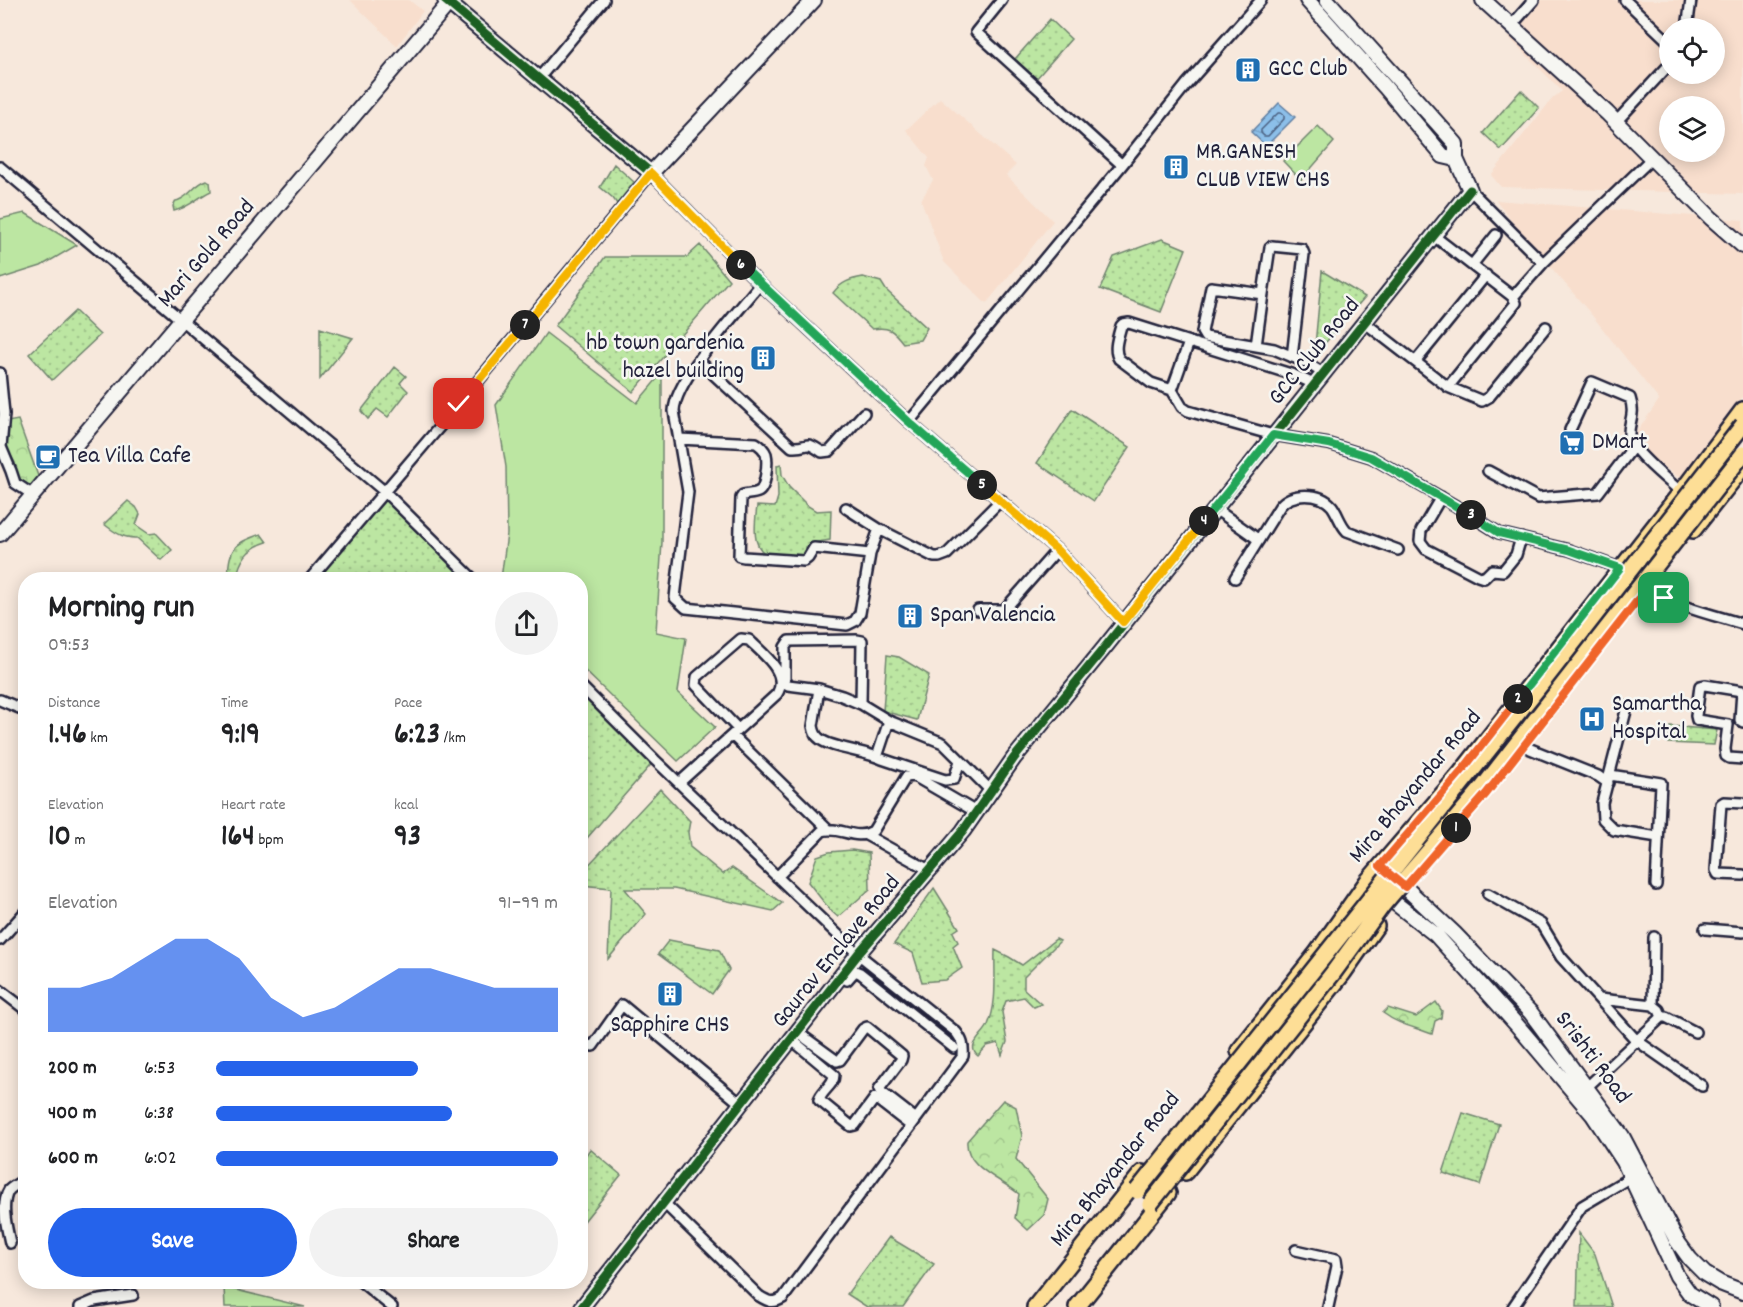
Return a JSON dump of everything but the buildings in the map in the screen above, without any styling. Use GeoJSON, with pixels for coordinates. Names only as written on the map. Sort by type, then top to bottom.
{"type":"FeatureCollection","features":[{"type":"Feature","properties":{"kind":"main road","name":"Mira Bhayandar Road"},"geometry":{"type":"LineString","coordinates":[[1035,1307],[1317,953],[1367,882],[1461,772],[1743,410]]}},
{"type":"Feature","properties":{"kind":"main road"},"geometry":{"type":"LineString","coordinates":[[1087,1242],[1113,1221],[1545,679],[1743,425]]}},
{"type":"Feature","properties":{"kind":"main road"},"geometry":{"type":"LineString","coordinates":[[1113,1263],[1130,1229],[1333,973],[1383,906],[1483,787],[1743,454]]}},
{"type":"Feature","properties":{"kind":"main road"},"geometry":{"type":"LineString","coordinates":[[1077,1307],[1343,973],[1405,887],[1486,794],[1743,467]]}},
{"type":"Feature","properties":{"kind":"street"},"geometry":{"type":"LineString","coordinates":[[538,78],[604,0]]}},
{"type":"Feature","properties":{"kind":"street"},"geometry":{"type":"LineString","coordinates":[[316,572],[651,173],[814,0]]}},
{"type":"Feature","properties":{"kind":"street"},"geometry":{"type":"LineString","coordinates":[[1002,0],[976,32],[1122,165]]}},
{"type":"Feature","properties":{"kind":"street"},"geometry":{"type":"LineString","coordinates":[[909,422],[1186,85],[1261,0]]}},
{"type":"Feature","properties":{"kind":"street"},"geometry":{"type":"LineString","coordinates":[[1307,0],[1449,157],[1470,190],[1543,262]]}},
{"type":"Feature","properties":{"kind":"street"},"geometry":{"type":"LineString","coordinates":[[1327,0],[1456,144],[1449,157]]}},
{"type":"Feature","properties":{"kind":"street"},"geometry":{"type":"LineString","coordinates":[[1483,0],[1616,122],[1711,218],[1743,246]]}},
{"type":"Feature","properties":{"kind":"street"},"geometry":{"type":"LineString","coordinates":[[1511,26],[1534,0]]}},
{"type":"Feature","properties":{"kind":"street"},"geometry":{"type":"LineString","coordinates":[[1625,0],[1659,32]]}},
{"type":"Feature","properties":{"kind":"street"},"geometry":{"type":"LineString","coordinates":[[1688,18],[1691,0]]}},
{"type":"Feature","properties":{"kind":"street"},"geometry":{"type":"LineString","coordinates":[[448,1],[651,173],[760,284],[909,422],[1057,550],[1123,622]]}},
{"type":"Feature","properties":{"kind":"street","name":"Mari Gold Road"},"geometry":{"type":"LineString","coordinates":[[3,526],[33,495],[244,247],[448,1]]}},
{"type":"Feature","properties":{"kind":"street"},"geometry":{"type":"LineString","coordinates":[[1616,122],[1659,76]]}},
{"type":"Feature","properties":{"kind":"street"},"geometry":{"type":"LineString","coordinates":[[1513,297],[1543,262],[1652,158]]}},
{"type":"Feature","properties":{"kind":"street"},"geometry":{"type":"LineString","coordinates":[[0,167],[385,492],[466,572]]}},
{"type":"Feature","properties":{"kind":"street","name":"GCC Club Road"},"geometry":{"type":"LineString","coordinates":[[1123,622],[1470,190]]}},
{"type":"Feature","properties":{"kind":"street"},"geometry":{"type":"LineString","coordinates":[[1472,265],[1496,235]]}},
{"type":"Feature","properties":{"kind":"street"},"geometry":{"type":"LineString","coordinates":[[1434,236],[1513,297],[1516,303],[1448,387]]}},
{"type":"Feature","properties":{"kind":"street"},"geometry":{"type":"LineString","coordinates":[[1256,346],[1270,247],[1302,249],[1304,254],[1292,357]]}},
{"type":"Feature","properties":{"kind":"street"},"geometry":{"type":"LineString","coordinates":[[1416,361],[1486,275]]}},
{"type":"Feature","properties":{"kind":"street"},"geometry":{"type":"LineString","coordinates":[[760,284],[698,360],[675,402],[674,411],[687,492],[675,598],[686,608],[847,626],[855,621],[860,613],[870,554],[879,530]]}},
{"type":"Feature","properties":{"kind":"street"},"geometry":{"type":"LineString","coordinates":[[1263,294],[1211,287],[1202,332],[1205,337],[1274,349],[1323,373]]}},
{"type":"Feature","properties":{"kind":"street"},"geometry":{"type":"LineString","coordinates":[[1364,322],[1448,387],[1482,401],[1546,327]]}},
{"type":"Feature","properties":{"kind":"street"},"geometry":{"type":"LineString","coordinates":[[1314,384],[1293,375],[1129,323],[1121,326],[1116,349],[1119,359],[1146,380],[1172,390],[1182,407],[1188,411],[1273,435],[1329,444],[1371,457],[1499,533],[1569,550],[1620,568]]}},
{"type":"Feature","properties":{"kind":"street"},"geometry":{"type":"LineString","coordinates":[[1172,390],[1189,342]]}},
{"type":"Feature","properties":{"kind":"street"},"geometry":{"type":"LineString","coordinates":[[698,360],[792,447],[811,444],[822,452],[830,451],[864,413]]}},
{"type":"Feature","properties":{"kind":"street"},"geometry":{"type":"LineString","coordinates":[[0,374],[4,414],[1,448],[15,483],[33,495]]}},
{"type":"Feature","properties":{"kind":"street"},"geometry":{"type":"LineString","coordinates":[[1570,430],[1592,382],[1630,398],[1634,409],[1629,437],[1633,447],[1681,492]]}},
{"type":"Feature","properties":{"kind":"street"},"geometry":{"type":"LineString","coordinates":[[679,439],[756,443],[762,447],[767,460],[764,486],[758,492],[743,495],[741,498],[739,556],[804,561],[813,548],[870,554]]}},
{"type":"Feature","properties":{"kind":"street"},"geometry":{"type":"LineString","coordinates":[[1488,471],[1538,498],[1598,493],[1633,447]]}},
{"type":"Feature","properties":{"kind":"street"},"geometry":{"type":"LineString","coordinates":[[1234,578],[1285,500],[1293,496],[1303,495],[1322,499],[1333,508],[1347,531],[1398,550]]}},
{"type":"Feature","properties":{"kind":"street"},"geometry":{"type":"LineString","coordinates":[[1441,497],[1421,531],[1420,541],[1426,549],[1478,576],[1485,578],[1492,570],[1503,571],[1516,555],[1521,538]]}},
{"type":"Feature","properties":{"kind":"street"},"geometry":{"type":"LineString","coordinates":[[846,508],[879,530],[934,557],[943,556],[1001,500]]}},
{"type":"Feature","properties":{"kind":"street"},"geometry":{"type":"LineString","coordinates":[[1214,508],[1259,540]]}},
{"type":"Feature","properties":{"kind":"street"},"geometry":{"type":"LineString","coordinates":[[978,610],[1004,610],[1057,550]]}},
{"type":"Feature","properties":{"kind":"street"},"geometry":{"type":"LineString","coordinates":[[1647,588],[1677,604],[1743,624]]}},
{"type":"Feature","properties":{"kind":"street","name":"Gaurav Enclave Road"},"geometry":{"type":"LineString","coordinates":[[582,1307],[858,954],[963,831],[1014,758],[1123,622]]}},
{"type":"Feature","properties":{"kind":"street"},"geometry":{"type":"LineString","coordinates":[[680,782],[735,732],[777,694],[780,679],[774,664],[744,638],[698,677],[696,685],[735,732],[828,829],[848,834],[866,835],[929,870]]}},
{"type":"Feature","properties":{"kind":"street"},"geometry":{"type":"LineString","coordinates":[[861,704],[862,641],[789,641],[787,643],[785,647],[786,684],[819,689],[861,704],[889,721],[943,743],[991,791]]}},
{"type":"Feature","properties":{"kind":"street"},"geometry":{"type":"LineString","coordinates":[[1743,722],[1740,720],[1742,691],[1705,685],[1700,687],[1696,716],[1698,720],[1728,725],[1726,756],[1743,759]]}},
{"type":"Feature","properties":{"kind":"street"},"geometry":{"type":"LineString","coordinates":[[819,689],[813,726],[820,740],[951,781],[954,779],[960,760]]}},
{"type":"Feature","properties":{"kind":"street"},"geometry":{"type":"LineString","coordinates":[[588,693],[858,954],[943,1022],[961,1039],[964,1047],[963,1056],[914,1123],[783,1298],[776,1302],[759,1296],[664,1203]]}},
{"type":"Feature","properties":{"kind":"street"},"geometry":{"type":"LineString","coordinates":[[0,700],[18,708]]}},
{"type":"Feature","properties":{"kind":"street"},"geometry":{"type":"LineString","coordinates":[[1627,707],[1602,803],[1603,819],[1614,830],[1658,837]]}},
{"type":"Feature","properties":{"kind":"street"},"geometry":{"type":"LineString","coordinates":[[877,757],[889,721]]}},
{"type":"Feature","properties":{"kind":"street"},"geometry":{"type":"LineString","coordinates":[[1523,746],[1609,779],[1661,783],[1656,885]]}},
{"type":"Feature","properties":{"kind":"street"},"geometry":{"type":"LineString","coordinates":[[866,835],[873,831],[909,775],[976,812]]}},
{"type":"Feature","properties":{"kind":"street"},"geometry":{"type":"LineString","coordinates":[[1743,803],[1724,802],[1721,804],[1716,870],[1718,874],[1743,875]]}},
{"type":"Feature","properties":{"kind":"street"},"geometry":{"type":"LineString","coordinates":[[777,877],[813,838],[828,829]]}},
{"type":"Feature","properties":{"kind":"street","name":"Srishti Road"},"geometry":{"type":"LineString","coordinates":[[1380,866],[1454,933],[1531,1013],[1587,1087],[1613,1134],[1690,1259],[1705,1274],[1743,1292]]}},
{"type":"Feature","properties":{"kind":"street","name":"Srishti Road"},"geometry":{"type":"LineString","coordinates":[[1367,882],[1436,935],[1593,1115],[1613,1134],[1677,1276],[1690,1294],[1711,1307]]}},
{"type":"Feature","properties":{"kind":"street"},"geometry":{"type":"LineString","coordinates":[[1488,894],[1541,924],[1562,957],[1636,1040],[1702,1086]]}},
{"type":"Feature","properties":{"kind":"street"},"geometry":{"type":"LineString","coordinates":[[0,940],[18,920]]}},
{"type":"Feature","properties":{"kind":"street"},"geometry":{"type":"LineString","coordinates":[[1705,929],[1743,932]]}},
{"type":"Feature","properties":{"kind":"street"},"geometry":{"type":"LineString","coordinates":[[1653,1005],[1654,938]]}},
{"type":"Feature","properties":{"kind":"street"},"geometry":{"type":"LineString","coordinates":[[841,976],[847,980],[855,971],[860,973],[954,1047]]}},
{"type":"Feature","properties":{"kind":"street"},"geometry":{"type":"LineString","coordinates":[[0,990],[18,1004]]}},
{"type":"Feature","properties":{"kind":"street"},"geometry":{"type":"LineString","coordinates":[[1600,999],[1653,1005],[1662,1017]]}},
{"type":"Feature","properties":{"kind":"street"},"geometry":{"type":"LineString","coordinates":[[588,1045],[593,1046],[622,1005],[741,1104]]}},
{"type":"Feature","properties":{"kind":"street"},"geometry":{"type":"LineString","coordinates":[[1516,1024],[1531,1013]]}},
{"type":"Feature","properties":{"kind":"street"},"geometry":{"type":"LineString","coordinates":[[1587,1087],[1662,1017]]}},
{"type":"Feature","properties":{"kind":"street"},"geometry":{"type":"LineString","coordinates":[[1662,1017],[1695,1032]]}},
{"type":"Feature","properties":{"kind":"street"},"geometry":{"type":"LineString","coordinates":[[935,1033],[943,1022]]}},
{"type":"Feature","properties":{"kind":"street"},"geometry":{"type":"LineString","coordinates":[[794,1036],[837,1061],[863,1029],[867,1028],[902,1056],[879,1089],[914,1123]]}},
{"type":"Feature","properties":{"kind":"street"},"geometry":{"type":"LineString","coordinates":[[794,1036],[834,1075],[819,1100],[851,1126],[855,1125],[874,1098],[914,1123]]}},
{"type":"Feature","properties":{"kind":"street"},"geometry":{"type":"LineString","coordinates":[[1513,1307],[1582,1206],[1631,1177]]}},
{"type":"Feature","properties":{"kind":"street"},"geometry":{"type":"LineString","coordinates":[[10,1243],[4,1219],[5,1203],[9,1191],[18,1185]]}},
{"type":"Feature","properties":{"kind":"street"},"geometry":{"type":"LineString","coordinates":[[1296,1250],[1335,1259],[1337,1266],[1328,1307]]}},
{"type":"Feature","properties":{"kind":"street"},"geometry":{"type":"LineString","coordinates":[[370,1289],[392,1307]]}},
{"type":"Feature","properties":{"kind":"street"},"geometry":{"type":"LineString","coordinates":[[80,1307],[94,1301],[133,1295]]}},
{"type":"Feature","properties":{"kind":"shaded area"},"geometry":{"type":"Polygon","coordinates":[[[350,0],[409,0],[423,11],[397,46],[350,0]]]}},
{"type":"Feature","properties":{"kind":"shaded area"},"geometry":{"type":"Polygon","coordinates":[[[1539,0],[1743,0],[1743,194],[1501,187],[1491,175],[1553,98],[1562,91],[1509,38],[1539,0]]]}},
{"type":"Feature","properties":{"kind":"shaded area"},"geometry":{"type":"Polygon","coordinates":[[[940,98],[1016,165],[1006,175],[1053,221],[986,304],[944,262],[921,200],[933,180],[926,166],[929,158],[906,130],[940,98]]]}},
{"type":"Feature","properties":{"kind":"shaded area"},"geometry":{"type":"Polygon","coordinates":[[[1496,200],[1743,220],[1743,396],[1681,479],[1635,446],[1632,439],[1659,400],[1496,200]]]}},
{"type":"Feature","properties":{"kind":"green space"},"geometry":{"type":"Polygon","coordinates":[[[1050,19],[1071,39],[1036,79],[1015,59],[1050,19]]]}},
{"type":"Feature","properties":{"kind":"green space"},"geometry":{"type":"Polygon","coordinates":[[[1521,90],[1539,108],[1501,150],[1483,133],[1521,90]]]}},
{"type":"Feature","properties":{"kind":"green space"},"geometry":{"type":"Polygon","coordinates":[[[1318,126],[1334,142],[1301,180],[1283,161],[1318,126]]]}},
{"type":"Feature","properties":{"kind":"green space"},"geometry":{"type":"Polygon","coordinates":[[[614,164],[634,182],[617,204],[600,187],[614,164]]]}},
{"type":"Feature","properties":{"kind":"green space"},"geometry":{"type":"Polygon","coordinates":[[[207,180],[210,182],[211,191],[174,211],[175,201],[207,180]]]}},
{"type":"Feature","properties":{"kind":"green space"},"geometry":{"type":"Polygon","coordinates":[[[25,213],[77,245],[41,266],[0,279],[0,219],[25,213]]]}},
{"type":"Feature","properties":{"kind":"green space"},"geometry":{"type":"Polygon","coordinates":[[[1162,239],[1186,249],[1161,312],[1100,289],[1114,257],[1162,239]]]}},
{"type":"Feature","properties":{"kind":"green space"},"geometry":{"type":"Polygon","coordinates":[[[700,245],[729,280],[633,392],[555,326],[605,257],[687,257],[700,245]]]}},
{"type":"Feature","properties":{"kind":"green space"},"geometry":{"type":"Polygon","coordinates":[[[1322,271],[1365,297],[1314,356],[1322,271]]]}},
{"type":"Feature","properties":{"kind":"green space"},"geometry":{"type":"Polygon","coordinates":[[[863,277],[881,282],[886,290],[927,328],[920,340],[903,343],[890,330],[872,329],[833,293],[846,282],[863,277]]]}},
{"type":"Feature","properties":{"kind":"green space"},"geometry":{"type":"Polygon","coordinates":[[[75,311],[100,335],[52,380],[29,354],[75,311]]]}},
{"type":"Feature","properties":{"kind":"green space"},"geometry":{"type":"Polygon","coordinates":[[[320,328],[353,338],[320,379],[320,328]]]}},
{"type":"Feature","properties":{"kind":"green space"},"geometry":{"type":"Polygon","coordinates":[[[546,333],[637,403],[662,373],[662,542],[656,632],[686,638],[678,692],[715,727],[678,761],[588,674],[588,572],[502,572],[507,534],[506,467],[496,405],[546,333]]]}},
{"type":"Feature","properties":{"kind":"green space"},"geometry":{"type":"Polygon","coordinates":[[[395,367],[406,376],[400,383],[408,391],[388,417],[377,409],[368,419],[361,411],[395,367]]]}},
{"type":"Feature","properties":{"kind":"green space"},"geometry":{"type":"Polygon","coordinates":[[[1072,409],[1130,447],[1094,501],[1037,463],[1072,409]]]}},
{"type":"Feature","properties":{"kind":"green space"},"geometry":{"type":"Polygon","coordinates":[[[18,420],[38,476],[31,487],[17,483],[15,463],[2,440],[8,436],[7,422],[18,420]]]}},
{"type":"Feature","properties":{"kind":"green space"},"geometry":{"type":"Polygon","coordinates":[[[781,464],[782,475],[789,487],[808,506],[816,511],[831,510],[830,540],[812,543],[806,547],[805,556],[783,558],[767,555],[761,550],[756,538],[757,506],[775,507],[778,497],[777,465],[781,464]]]}},
{"type":"Feature","properties":{"kind":"green space"},"geometry":{"type":"Polygon","coordinates":[[[385,492],[466,572],[316,572],[385,492]]]}},
{"type":"Feature","properties":{"kind":"green space"},"geometry":{"type":"Polygon","coordinates":[[[128,501],[136,507],[140,514],[136,525],[149,534],[156,533],[172,550],[161,560],[137,538],[123,536],[104,524],[128,501]]]}},
{"type":"Feature","properties":{"kind":"green space"},"geometry":{"type":"Polygon","coordinates":[[[261,534],[267,542],[249,551],[238,572],[229,572],[231,554],[244,541],[261,534]]]}},
{"type":"Feature","properties":{"kind":"green space"},"geometry":{"type":"Polygon","coordinates":[[[887,655],[899,657],[929,675],[917,720],[883,711],[887,655]]]}},
{"type":"Feature","properties":{"kind":"green space"},"geometry":{"type":"Polygon","coordinates":[[[588,693],[655,760],[588,837],[588,693]]]}},
{"type":"Feature","properties":{"kind":"green space"},"geometry":{"type":"Polygon","coordinates":[[[1670,726],[1717,730],[1714,745],[1668,743],[1670,726]]]}},
{"type":"Feature","properties":{"kind":"green space"},"geometry":{"type":"Polygon","coordinates":[[[660,789],[690,821],[688,832],[690,847],[723,874],[732,868],[782,903],[773,911],[674,889],[625,889],[646,914],[608,959],[611,888],[588,886],[588,866],[660,789]]]}},
{"type":"Feature","properties":{"kind":"green space"},"geometry":{"type":"Polygon","coordinates":[[[852,850],[869,853],[870,889],[838,917],[808,882],[817,856],[829,852],[852,850]]]}},
{"type":"Feature","properties":{"kind":"green space"},"geometry":{"type":"Polygon","coordinates":[[[934,888],[959,928],[953,932],[958,942],[953,946],[962,968],[945,980],[922,982],[913,953],[894,944],[934,888]]]}},
{"type":"Feature","properties":{"kind":"green space"},"geometry":{"type":"Polygon","coordinates":[[[1056,939],[1060,941],[1024,977],[1024,989],[1041,1004],[1034,1007],[1024,997],[1006,1001],[1002,1012],[1007,1042],[1002,1055],[998,1043],[987,1046],[978,1056],[974,1044],[988,1025],[993,1007],[995,950],[1022,965],[1056,939]]]}},
{"type":"Feature","properties":{"kind":"green space"},"geometry":{"type":"Polygon","coordinates":[[[669,940],[719,950],[729,970],[712,994],[658,954],[669,940]]]}},
{"type":"Feature","properties":{"kind":"green space"},"geometry":{"type":"Polygon","coordinates":[[[1436,1002],[1442,1011],[1441,1018],[1435,1021],[1432,1034],[1401,1023],[1383,1013],[1388,1008],[1416,1017],[1436,1002]]]}},
{"type":"Feature","properties":{"kind":"green space"},"geometry":{"type":"Polygon","coordinates":[[[1003,1100],[1016,1107],[1022,1136],[1016,1159],[1048,1199],[1044,1215],[1028,1230],[1015,1218],[1019,1194],[986,1172],[972,1158],[968,1150],[967,1141],[1003,1100]]]}},
{"type":"Feature","properties":{"kind":"green space"},"geometry":{"type":"Polygon","coordinates":[[[1463,1113],[1499,1124],[1480,1185],[1443,1173],[1463,1113]]]}},
{"type":"Feature","properties":{"kind":"green space"},"geometry":{"type":"Polygon","coordinates":[[[590,1149],[621,1175],[588,1216],[588,1152],[590,1149]]]}},
{"type":"Feature","properties":{"kind":"green space"},"geometry":{"type":"Polygon","coordinates":[[[1579,1233],[1595,1254],[1612,1307],[1577,1307],[1579,1233]]]}},
{"type":"Feature","properties":{"kind":"green space"},"geometry":{"type":"Polygon","coordinates":[[[889,1237],[934,1264],[903,1307],[867,1307],[847,1294],[889,1237]]]}},
{"type":"Feature","properties":{"kind":"green space"},"geometry":{"type":"Polygon","coordinates":[[[224,1289],[305,1307],[225,1307],[224,1289]]]}},
{"type":"Feature","properties":{"kind":"water"},"geometry":{"type":"Polygon","coordinates":[[[1279,103],[1295,117],[1266,146],[1251,132],[1279,103]]]}},
{"type":"Feature","properties":{"kind":"cycle path"},"geometry":{"type":"LineString","coordinates":[[445,0],[651,173],[760,284],[909,422],[1057,550],[1123,622]]}},
{"type":"Feature","properties":{"kind":"cycle path"},"geometry":{"type":"LineString","coordinates":[[582,1307],[858,954],[963,831],[1014,758],[1470,190]]}},
{"type":"Feature","properties":{"kind":"place","name":"GCC Club"},"geometry":{"type":"Point","coordinates":[1248,70]}},
{"type":"Feature","properties":{"kind":"place","name":"MR.GANESH CLUB VIEW CHS"},"geometry":{"type":"Point","coordinates":[1176,167]}},
{"type":"Feature","properties":{"kind":"place","name":"hb town gardenia hazel building"},"geometry":{"type":"Point","coordinates":[763,358]}},
{"type":"Feature","properties":{"kind":"place","name":"DMart"},"geometry":{"type":"Point","coordinates":[1572,443]}},
{"type":"Feature","properties":{"kind":"place","name":"Tea Villa Cafe"},"geometry":{"type":"Point","coordinates":[48,457]}},
{"type":"Feature","properties":{"kind":"place","name":"Span Valencia"},"geometry":{"type":"Point","coordinates":[910,616]}},
{"type":"Feature","properties":{"kind":"place","name":"Samartha Hospital"},"geometry":{"type":"Point","coordinates":[1592,719]}},
{"type":"Feature","properties":{"kind":"place","name":"Sapphire CHS"},"geometry":{"type":"Point","coordinates":[670,994]}},
{"type":"Feature","properties":{"kind":"route"},"geometry":{"type":"LineString","coordinates":[[459,404],[651,173],[760,284],[909,422],[1057,550],[1123,622],[1273,435],[1329,444],[1371,457],[1499,533],[1569,550],[1620,568],[1461,772],[1380,866],[1405,887],[1486,794],[1647,588],[1664,598]]}}]}
